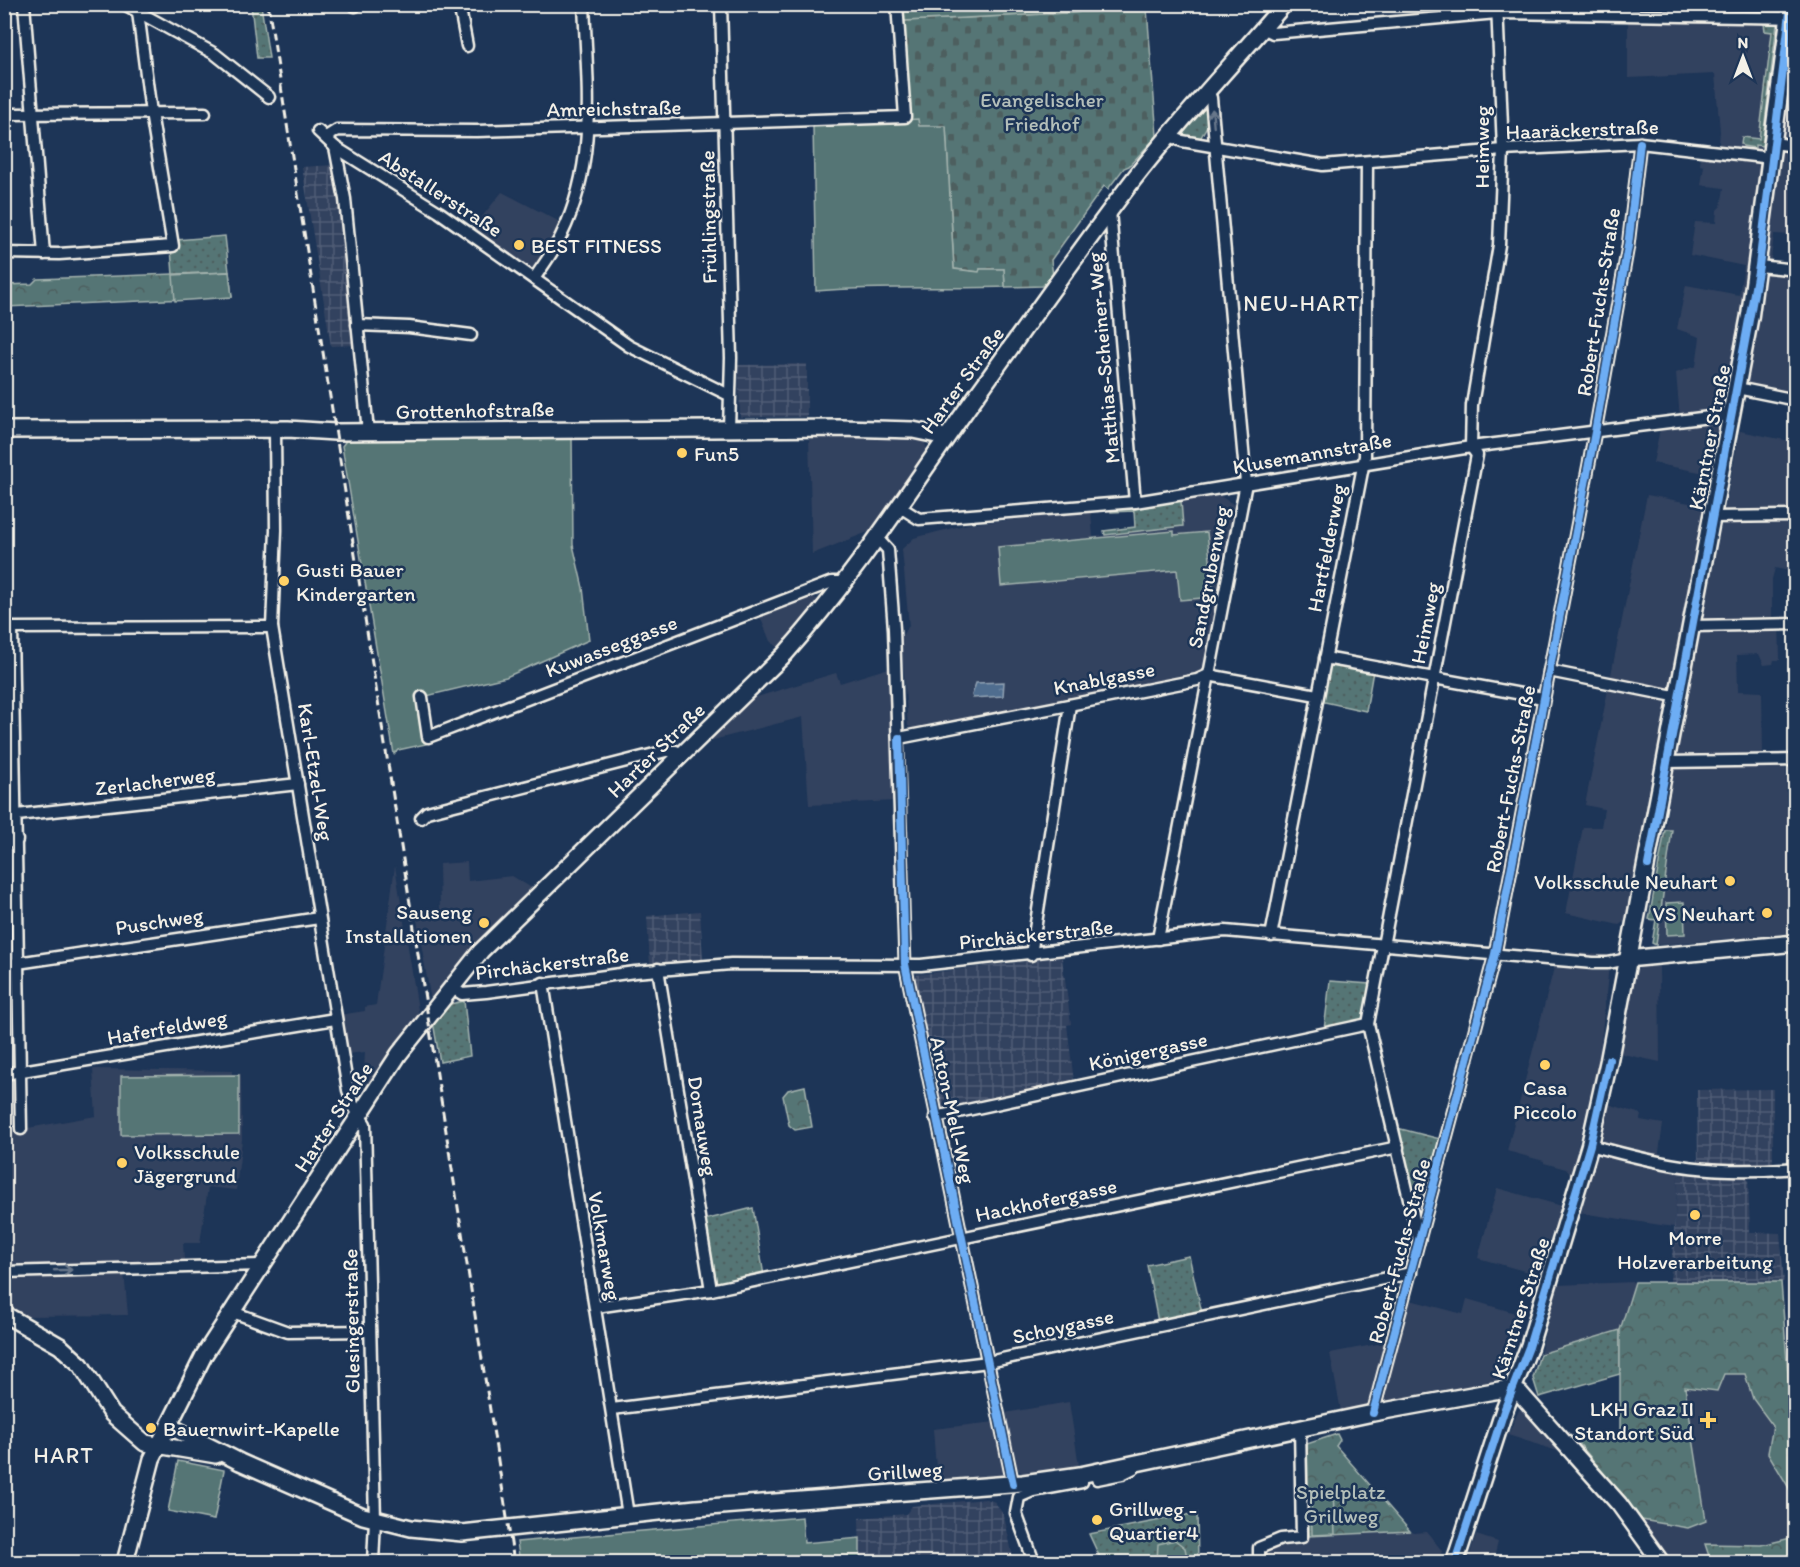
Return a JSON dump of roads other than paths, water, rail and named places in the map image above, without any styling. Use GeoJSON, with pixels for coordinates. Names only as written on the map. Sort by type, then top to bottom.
{"type":"FeatureCollection","features":[{"type":"Feature","properties":{"kind":"main road","name":"Harter Straße"},"geometry":{"type":"LineString","coordinates":[[125,1563],[139,1502],[158,1447],[204,1355],[230,1311],[399,1054],[451,987],[522,910],[785,654],[847,582],[946,437],[1110,210],[1208,90],[1283,5]]}},
{"type":"Feature","properties":{"kind":"main road","name":"Kärntner Straße"},"geometry":{"type":"LineString","coordinates":[[1455,1563],[1504,1411],[1513,1392],[1590,1145],[1733,414],[1759,266],[1792,14]]}},
{"type":"Feature","properties":{"kind":"main road","name":"Grottenhofstraße"},"geometry":{"type":"LineString","coordinates":[[4,430],[368,432],[913,430],[946,437]]}},
{"type":"Feature","properties":{"kind":"main road"},"geometry":{"type":"LineString","coordinates":[[1627,959],[1796,943]]}},
{"type":"Feature","properties":{"kind":"main road"},"geometry":{"type":"LineString","coordinates":[[4,1314],[60,1346],[81,1365],[112,1414],[124,1427],[145,1443],[240,1462]]}},
{"type":"Feature","properties":{"kind":"main road","name":"Grillweg"},"geometry":{"type":"LineString","coordinates":[[240,1462],[375,1520],[441,1532],[509,1530],[628,1515],[1014,1484],[1149,1461],[1373,1413],[1505,1389],[1513,1392]]}},
{"type":"Feature","properties":{"kind":"main road"},"geometry":{"type":"LineString","coordinates":[[1513,1392],[1526,1400],[1619,1504],[1662,1563]]}},
{"type":"Feature","properties":{"kind":"main road"},"geometry":{"type":"LineString","coordinates":[[169,1426],[240,1462]]}},
{"type":"Feature","properties":{"kind":"street"},"geometry":{"type":"LineString","coordinates":[[24,4],[44,254]]}},
{"type":"Feature","properties":{"kind":"street"},"geometry":{"type":"LineString","coordinates":[[124,4],[215,54],[268,97]]}},
{"type":"Feature","properties":{"kind":"street"},"geometry":{"type":"LineString","coordinates":[[459,4],[467,46]]}},
{"type":"Feature","properties":{"kind":"street"},"geometry":{"type":"LineString","coordinates":[[534,279],[561,236],[576,196],[590,128],[584,4]]}},
{"type":"Feature","properties":{"kind":"street","name":"Frühlingstraße"},"geometry":{"type":"LineString","coordinates":[[721,4],[729,429]]}},
{"type":"Feature","properties":{"kind":"street","name":"Amreichstraße"},"geometry":{"type":"LineString","coordinates":[[322,134],[337,130],[590,128],[905,117],[897,4]]}},
{"type":"Feature","properties":{"kind":"street"},"geometry":{"type":"LineString","coordinates":[[1263,28],[1273,33],[1497,9],[1792,14]]}},
{"type":"Feature","properties":{"kind":"street","name":"Heimweg"},"geometry":{"type":"LineString","coordinates":[[1419,1242],[1368,1024],[1477,455],[1471,447],[1472,405],[1499,244],[1503,150],[1497,9]]}},
{"type":"Feature","properties":{"kind":"street"},"geometry":{"type":"LineString","coordinates":[[4,253],[44,254],[174,246],[138,12]]}},
{"type":"Feature","properties":{"kind":"street"},"geometry":{"type":"LineString","coordinates":[[1208,90],[1215,147]]}},
{"type":"Feature","properties":{"kind":"street"},"geometry":{"type":"LineString","coordinates":[[4,114],[205,113]]}},
{"type":"Feature","properties":{"kind":"street","name":"Abstallerstraße"},"geometry":{"type":"LineString","coordinates":[[322,134],[335,147],[439,212],[629,346],[729,395]]}},
{"type":"Feature","properties":{"kind":"street","name":"Haaräckerstraße"},"geometry":{"type":"LineString","coordinates":[[1170,136],[1182,141],[1323,165],[1503,150],[1640,143],[1773,151],[1796,146]]}},
{"type":"Feature","properties":{"kind":"street","name":"Robert-Fuchs-Straße"},"geometry":{"type":"LineString","coordinates":[[1373,1413],[1495,954],[1595,432],[1628,246],[1640,143]]}},
{"type":"Feature","properties":{"kind":"street"},"geometry":{"type":"LineString","coordinates":[[335,147],[345,199],[368,432]]}},
{"type":"Feature","properties":{"kind":"street","name":"Sandgrubenweg"},"geometry":{"type":"LineString","coordinates":[[1158,939],[1246,483],[1215,147]]}},
{"type":"Feature","properties":{"kind":"street","name":"Hartfelderweg"},"geometry":{"type":"LineString","coordinates":[[1271,936],[1365,456],[1367,162]]}},
{"type":"Feature","properties":{"kind":"street","name":"Matthias-Scheiner-Weg"},"geometry":{"type":"LineString","coordinates":[[1110,210],[1135,502]]}},
{"type":"Feature","properties":{"kind":"street"},"geometry":{"type":"LineString","coordinates":[[1759,266],[1796,270]]}},
{"type":"Feature","properties":{"kind":"street"},"geometry":{"type":"LineString","coordinates":[[357,326],[409,327],[471,335]]}},
{"type":"Feature","properties":{"kind":"street"},"geometry":{"type":"LineString","coordinates":[[1737,388],[1792,399]]}},
{"type":"Feature","properties":{"kind":"street","name":"Klusemannstraße"},"geometry":{"type":"LineString","coordinates":[[900,507],[919,519],[1135,502],[1471,447],[1733,414]]}},
{"type":"Feature","properties":{"kind":"street","name":"Karl-Etzel-Weg"},"geometry":{"type":"LineString","coordinates":[[275,430],[276,530],[272,627],[335,1019],[348,1090],[360,1116]]}},
{"type":"Feature","properties":{"kind":"street"},"geometry":{"type":"LineString","coordinates":[[1713,517],[1796,516]]}},
{"type":"Feature","properties":{"kind":"street","name":"Anton-Mell-Weg"},"geometry":{"type":"LineString","coordinates":[[878,539],[888,550],[899,738],[904,964],[1014,1484]]}},
{"type":"Feature","properties":{"kind":"street","name":"Kuwasseggasse"},"geometry":{"type":"LineString","coordinates":[[422,697],[428,737],[832,582],[847,582]]}},
{"type":"Feature","properties":{"kind":"street"},"geometry":{"type":"LineString","coordinates":[[1692,626],[1796,624]]}},
{"type":"Feature","properties":{"kind":"street"},"geometry":{"type":"LineString","coordinates":[[21,1129],[17,815],[10,772],[8,628],[272,627]]}},
{"type":"Feature","properties":{"kind":"street"},"geometry":{"type":"LineString","coordinates":[[1325,658],[1543,698]]}},
{"type":"Feature","properties":{"kind":"street"},"geometry":{"type":"LineString","coordinates":[[1549,671],[1678,697]]}},
{"type":"Feature","properties":{"kind":"street","name":"Knablgasse"},"geometry":{"type":"LineString","coordinates":[[899,738],[1197,681],[1208,675],[1317,696]]}},
{"type":"Feature","properties":{"kind":"street"},"geometry":{"type":"LineString","coordinates":[[1031,955],[1070,705]]}},
{"type":"Feature","properties":{"kind":"street"},"geometry":{"type":"LineString","coordinates":[[421,818],[427,812],[666,750],[676,750],[681,754]]}},
{"type":"Feature","properties":{"kind":"street"},"geometry":{"type":"LineString","coordinates":[[1666,762],[1796,760]]}},
{"type":"Feature","properties":{"kind":"street","name":"Zerlacherweg"},"geometry":{"type":"LineString","coordinates":[[17,815],[298,784]]}},
{"type":"Feature","properties":{"kind":"street"},"geometry":{"type":"LineString","coordinates":[[4,842],[17,840]]}},
{"type":"Feature","properties":{"kind":"street","name":"Puschweg"},"geometry":{"type":"LineString","coordinates":[[4,965],[319,918]]}},
{"type":"Feature","properties":{"kind":"street","name":"Pirchäckerstraße"},"geometry":{"type":"LineString","coordinates":[[451,987],[459,993],[467,993],[658,969],[773,962],[921,965],[1031,955],[1225,932],[1593,963],[1627,959]]}},
{"type":"Feature","properties":{"kind":"street","name":"Dornauweg"},"geometry":{"type":"LineString","coordinates":[[658,969],[711,1290]]}},
{"type":"Feature","properties":{"kind":"street","name":"Volkmarweg"},"geometry":{"type":"LineString","coordinates":[[543,983],[628,1515]]}},
{"type":"Feature","properties":{"kind":"street","name":"Haferfeldweg"},"geometry":{"type":"LineString","coordinates":[[4,1074],[335,1019]]}},
{"type":"Feature","properties":{"kind":"street","name":"Königergasse"},"geometry":{"type":"LineString","coordinates":[[935,1117],[1368,1024]]}},
{"type":"Feature","properties":{"kind":"street","name":"Glesingerstraße"},"geometry":{"type":"LineString","coordinates":[[360,1116],[365,1124],[375,1520],[374,1563]]}},
{"type":"Feature","properties":{"kind":"street"},"geometry":{"type":"LineString","coordinates":[[1590,1145],[1660,1165],[1702,1171],[1796,1168]]}},
{"type":"Feature","properties":{"kind":"street","name":"Hackhofergasse"},"geometry":{"type":"LineString","coordinates":[[596,1307],[711,1290],[1398,1147]]}},
{"type":"Feature","properties":{"kind":"street"},"geometry":{"type":"LineString","coordinates":[[4,1272],[261,1265]]}},
{"type":"Feature","properties":{"kind":"street","name":"Schoygasse"},"geometry":{"type":"LineString","coordinates":[[612,1409],[988,1362],[1411,1273]]}},
{"type":"Feature","properties":{"kind":"street"},"geometry":{"type":"LineString","coordinates":[[230,1311],[288,1332],[370,1331]]}},
{"type":"Feature","properties":{"kind":"street"},"geometry":{"type":"LineString","coordinates":[[1259,1563],[1259,1548],[1281,1539],[1302,1537],[1300,1428]]}},
{"type":"Feature","properties":{"kind":"street"},"geometry":{"type":"LineString","coordinates":[[1034,1563],[1016,1512],[1019,1497],[1033,1491],[1122,1474],[1149,1461]]}},
{"type":"Feature","properties":{"kind":"water"},"geometry":{"type":"Polygon","coordinates":[[[1004,682],[1003,696],[973,698],[976,683],[1004,682]]]}},
{"type":"Feature","properties":{"kind":"railway"},"geometry":{"type":"LineString","coordinates":[[268,4],[514,1562]]}},
{"type":"Feature","properties":{"kind":"place","name":"BEST FITNESS"},"geometry":{"type":"Point","coordinates":[519,245]}},
{"type":"Feature","properties":{"kind":"place","name":"Fun5"},"geometry":{"type":"Point","coordinates":[682,453]}},
{"type":"Feature","properties":{"kind":"place","name":"Gusti Bauer Kindergarten"},"geometry":{"type":"Point","coordinates":[284,581]}},
{"type":"Feature","properties":{"kind":"place","name":"Volksschule Neuhart"},"geometry":{"type":"Point","coordinates":[1730,881]}},
{"type":"Feature","properties":{"kind":"place","name":"VS Neuhart"},"geometry":{"type":"Point","coordinates":[1767,913]}},
{"type":"Feature","properties":{"kind":"place","name":"Sauseng Installationen"},"geometry":{"type":"Point","coordinates":[484,923]}},
{"type":"Feature","properties":{"kind":"place","name":"Casa Piccolo"},"geometry":{"type":"Point","coordinates":[1545,1065]}},
{"type":"Feature","properties":{"kind":"place","name":"Volksschule Jägergrund"},"geometry":{"type":"Point","coordinates":[122,1163]}},
{"type":"Feature","properties":{"kind":"place","name":"Morre Holzverarbeitung"},"geometry":{"type":"Point","coordinates":[1695,1215]}},
{"type":"Feature","properties":{"kind":"place","name":"LKH Graz II Standort Süd"},"geometry":{"type":"Point","coordinates":[1708,1420]}},
{"type":"Feature","properties":{"kind":"place","name":"Bauernwirt-Kapelle"},"geometry":{"type":"Point","coordinates":[151,1428]}},
{"type":"Feature","properties":{"kind":"place","name":"Grillweg - Quartier4"},"geometry":{"type":"Point","coordinates":[1097,1520]}},
{"type":"Feature","properties":{"kind":"district","name":"NEU-HART"},"geometry":{"type":"Point","coordinates":[1302,303]}},
{"type":"Feature","properties":{"kind":"district","name":"HART"},"geometry":{"type":"Point","coordinates":[64,1455]}},
{"type":"Feature","properties":{"kind":"park label","name":"Evangelischer Friedhof"},"geometry":{"type":"Point","coordinates":[1042,111]}},
{"type":"Feature","properties":{"kind":"park label","name":"Spielplatz Grillweg"},"geometry":{"type":"Point","coordinates":[1341,1503]}}]}
